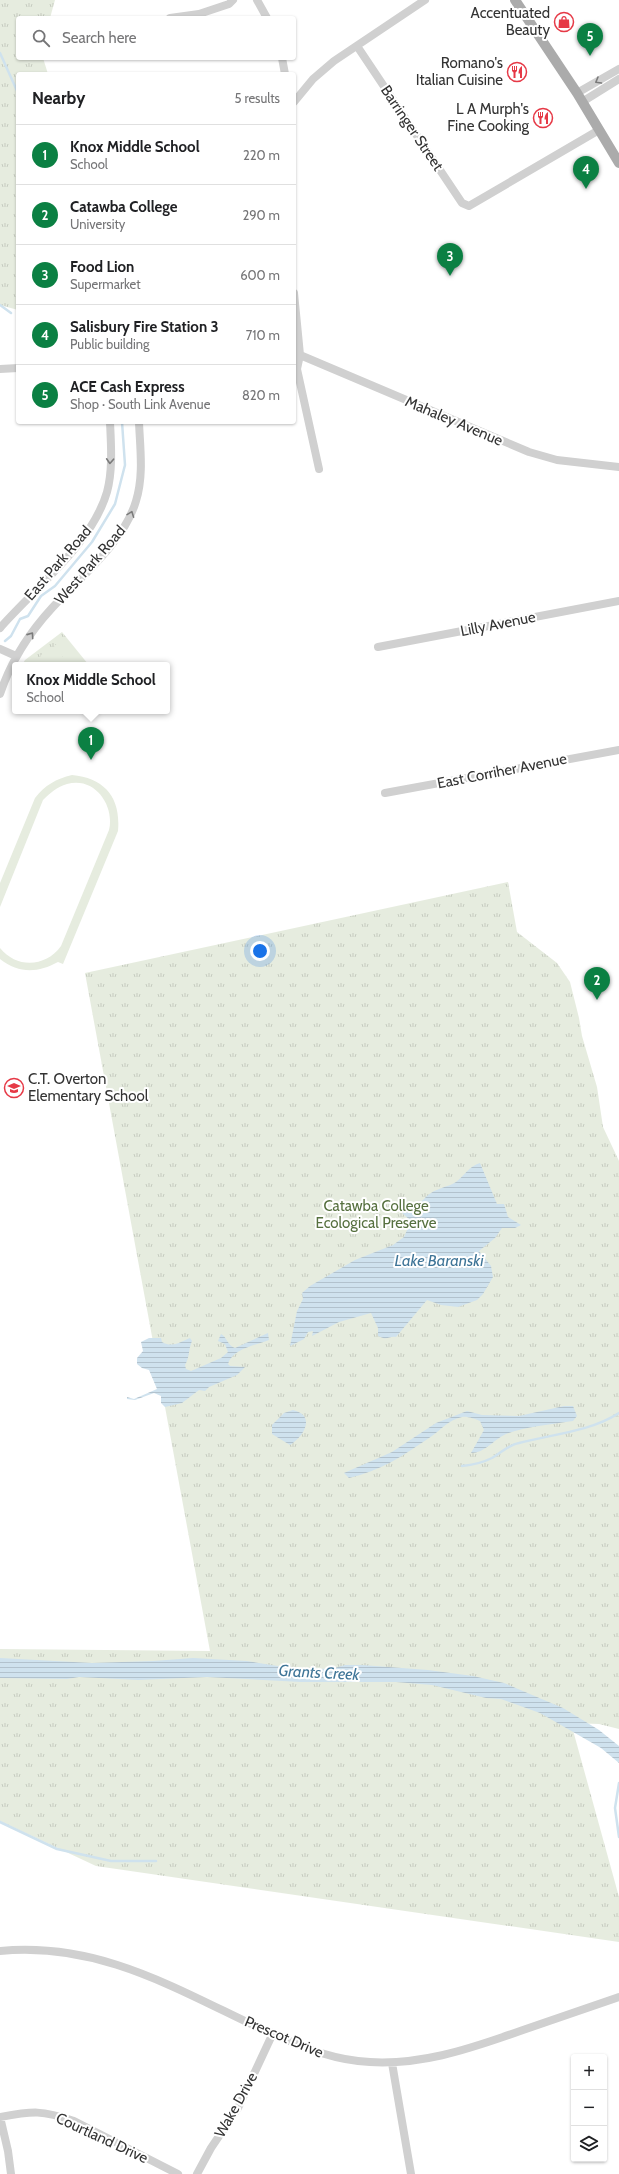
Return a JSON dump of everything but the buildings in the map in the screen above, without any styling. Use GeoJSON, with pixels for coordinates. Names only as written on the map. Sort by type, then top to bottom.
{"type":"FeatureCollection","features":[{"type":"Feature","properties":{"kind":"main road"},"geometry":{"type":"LineString","coordinates":[[515,0],[579,98],[619,163]]}},
{"type":"Feature","properties":{"kind":"street"},"geometry":{"type":"LineString","coordinates":[[184,16],[199,14],[229,4],[233,0]]}},
{"type":"Feature","properties":{"kind":"street"},"geometry":{"type":"LineString","coordinates":[[257,0],[266,16]]}},
{"type":"Feature","properties":{"kind":"street"},"geometry":{"type":"LineString","coordinates":[[296,100],[313,79],[357,46],[425,0]]}},
{"type":"Feature","properties":{"kind":"street","name":"Barringer Street"},"geometry":{"type":"LineString","coordinates":[[357,46],[462,203],[469,206],[599,130]]}},
{"type":"Feature","properties":{"kind":"street"},"geometry":{"type":"LineString","coordinates":[[282,60],[285,72]]}},
{"type":"Feature","properties":{"kind":"street"},"geometry":{"type":"LineString","coordinates":[[579,98],[619,69]]}},
{"type":"Feature","properties":{"kind":"street"},"geometry":{"type":"LineString","coordinates":[[579,98],[619,79]]}},
{"type":"Feature","properties":{"kind":"street"},"geometry":{"type":"LineString","coordinates":[[296,334],[298,369],[319,469]]}},
{"type":"Feature","properties":{"kind":"street","name":"Mahaley Avenue"},"geometry":{"type":"LineString","coordinates":[[297,355],[529,452],[557,460],[619,467]]}},
{"type":"Feature","properties":{"kind":"street"},"geometry":{"type":"LineString","coordinates":[[0,369],[16,368]]}},
{"type":"Feature","properties":{"kind":"street","name":"East Park Road"},"geometry":{"type":"LineString","coordinates":[[0,628],[80,542],[97,518],[107,491],[111,445],[110,424]]}},
{"type":"Feature","properties":{"kind":"street","name":"West Park Road"},"geometry":{"type":"LineString","coordinates":[[13,662],[16,656],[40,622],[92,567],[129,520],[137,499],[141,469],[139,424]]}},
{"type":"Feature","properties":{"kind":"street","name":"Lilly Avenue"},"geometry":{"type":"LineString","coordinates":[[378,647],[619,601]]}},
{"type":"Feature","properties":{"kind":"street"},"geometry":{"type":"LineString","coordinates":[[0,650],[16,656]]}},
{"type":"Feature","properties":{"kind":"street","name":"West Park Road"},"geometry":{"type":"LineString","coordinates":[[0,694],[12,666]]}},
{"type":"Feature","properties":{"kind":"street","name":"East Corriher Avenue"},"geometry":{"type":"LineString","coordinates":[[385,793],[619,750]]}},
{"type":"Feature","properties":{"kind":"street","name":"Prescot Drive"},"geometry":{"type":"LineString","coordinates":[[0,1951],[52,1950],[104,1960],[186,1993],[314,2051],[338,2058],[392,2063],[411,2062],[453,2053],[619,1997]]}},
{"type":"Feature","properties":{"kind":"street","name":"Wake Drive"},"geometry":{"type":"LineString","coordinates":[[197,2174],[211,2148],[238,2108],[272,2033]]}},
{"type":"Feature","properties":{"kind":"street"},"geometry":{"type":"LineString","coordinates":[[392,2063],[411,2174]]}},
{"type":"Feature","properties":{"kind":"street","name":"Courtland Drive"},"geometry":{"type":"LineString","coordinates":[[0,2117],[31,2112],[44,2112],[56,2115],[74,2121],[178,2174]]}},
{"type":"Feature","properties":{"kind":"street"},"geometry":{"type":"LineString","coordinates":[[0,2117],[8,2151],[10,2174]]}},
{"type":"Feature","properties":{"kind":"green space"},"geometry":{"type":"Polygon","coordinates":[[[0,0],[55,0],[51,16],[16,16],[16,60],[44,60],[47,72],[16,72],[16,309],[0,305],[0,0]]]}},
{"type":"Feature","properties":{"kind":"green space"},"geometry":{"type":"Polygon","coordinates":[[[62,632],[86,662],[24,662],[62,632]]]}},
{"type":"Feature","properties":{"kind":"green space"},"geometry":{"type":"Polygon","coordinates":[[[64,638],[81,660],[79,662],[67,662],[54,646],[64,638]]]}},
{"type":"Feature","properties":{"kind":"green space"},"geometry":{"type":"Polygon","coordinates":[[[50,648],[62,662],[45,662],[40,656],[50,648]]]}},
{"type":"Feature","properties":{"kind":"green space"},"geometry":{"type":"Polygon","coordinates":[[[72,775],[94,780],[102,785],[108,792],[117,809],[118,831],[63,964],[58,962],[51,966],[36,970],[21,969],[7,964],[0,959],[0,948],[15,960],[31,963],[48,958],[55,953],[61,946],[109,830],[109,812],[106,803],[101,795],[94,789],[86,784],[77,783],[67,784],[54,790],[43,800],[0,907],[0,883],[35,798],[51,783],[72,775]]]}},
{"type":"Feature","properties":{"kind":"green space","name":"Catawba College Ecological Preserve"},"geometry":{"type":"Polygon","coordinates":[[[508,882],[517,932],[557,963],[570,982],[582,1036],[597,1087],[603,1127],[619,1161],[619,1729],[599,1724],[571,1723],[619,1897],[619,1942],[96,1866],[0,1821],[0,1649],[210,1651],[85,973],[508,882]]]}},
{"type":"Feature","properties":{"kind":"water","name":"Lake Baranski"},"geometry":{"type":"Polygon","coordinates":[[[480,1163],[497,1204],[504,1204],[508,1217],[521,1225],[515,1228],[502,1228],[495,1238],[479,1251],[491,1266],[493,1277],[483,1294],[477,1300],[458,1307],[441,1305],[427,1300],[396,1337],[386,1338],[378,1336],[378,1328],[371,1313],[339,1322],[312,1336],[313,1331],[308,1332],[304,1339],[290,1346],[297,1311],[303,1299],[302,1293],[310,1286],[355,1260],[393,1245],[404,1237],[411,1221],[400,1211],[404,1208],[417,1205],[434,1191],[456,1182],[476,1164],[480,1163]]]}},
{"type":"Feature","properties":{"kind":"water"},"geometry":{"type":"Polygon","coordinates":[[[268,1333],[269,1340],[245,1348],[230,1359],[228,1364],[230,1366],[245,1367],[237,1375],[209,1387],[205,1391],[199,1390],[182,1403],[165,1407],[161,1403],[161,1396],[154,1393],[135,1400],[127,1399],[127,1397],[134,1399],[157,1389],[149,1370],[142,1368],[137,1364],[137,1358],[143,1351],[141,1342],[149,1338],[161,1338],[162,1342],[166,1344],[176,1344],[190,1338],[192,1341],[185,1365],[186,1369],[191,1371],[221,1358],[228,1352],[225,1344],[218,1341],[221,1334],[232,1347],[235,1348],[268,1333]]]}},
{"type":"Feature","properties":{"kind":"water"},"geometry":{"type":"Polygon","coordinates":[[[564,1406],[573,1406],[577,1416],[573,1421],[521,1429],[506,1434],[481,1451],[471,1453],[484,1430],[480,1421],[466,1417],[457,1418],[410,1451],[381,1467],[349,1478],[344,1473],[392,1452],[436,1423],[467,1411],[482,1415],[519,1416],[564,1406]]]}},
{"type":"Feature","properties":{"kind":"water"},"geometry":{"type":"Polygon","coordinates":[[[293,1410],[300,1413],[306,1422],[303,1432],[290,1445],[272,1434],[272,1425],[284,1413],[293,1410]]]}},
{"type":"Feature","properties":{"kind":"water","name":"Grants Creek"},"geometry":{"type":"Polygon","coordinates":[[[0,1658],[92,1663],[193,1658],[247,1661],[290,1668],[331,1669],[345,1665],[362,1665],[428,1670],[473,1676],[504,1683],[563,1708],[599,1730],[619,1746],[619,1763],[601,1748],[540,1713],[501,1699],[486,1698],[432,1685],[396,1682],[301,1682],[207,1677],[138,1680],[79,1677],[67,1679],[0,1678],[0,1658]]]}},
{"type":"Feature","properties":{"kind":"waterway"},"geometry":{"type":"LineString","coordinates":[[0,53],[16,89]]}},
{"type":"Feature","properties":{"kind":"waterway"},"geometry":{"type":"LineString","coordinates":[[0,305],[11,313]]}},
{"type":"Feature","properties":{"kind":"waterway"},"geometry":{"type":"LineString","coordinates":[[5,641],[11,636],[20,619],[28,616],[41,596],[55,586],[92,542],[115,504],[125,465],[122,424]]}},
{"type":"Feature","properties":{"kind":"waterway"},"geometry":{"type":"LineString","coordinates":[[462,1466],[477,1464],[488,1460],[515,1444],[570,1432],[596,1424],[619,1413]]}},
{"type":"Feature","properties":{"kind":"waterway"},"geometry":{"type":"LineString","coordinates":[[619,1783],[615,1808],[619,1837]]}},
{"type":"Feature","properties":{"kind":"waterway"},"geometry":{"type":"LineString","coordinates":[[0,1822],[57,1849],[111,1861],[156,1861]]}},
{"type":"Feature","properties":{"kind":"place","name":"Accentuated Beauty"},"geometry":{"type":"Point","coordinates":[564,22]}},
{"type":"Feature","properties":{"kind":"place","name":"ACE Cash Express"},"geometry":{"type":"Point","coordinates":[590,56]}},
{"type":"Feature","properties":{"kind":"place","name":"Romano's Italian Cuisine"},"geometry":{"type":"Point","coordinates":[517,72]}},
{"type":"Feature","properties":{"kind":"place","name":"L A Murph's Fine Cooking"},"geometry":{"type":"Point","coordinates":[543,118]}},
{"type":"Feature","properties":{"kind":"place","name":"Salisbury Fire Station 3"},"geometry":{"type":"Point","coordinates":[586,189]}},
{"type":"Feature","properties":{"kind":"place","name":"Food Lion"},"geometry":{"type":"Point","coordinates":[450,276]}},
{"type":"Feature","properties":{"kind":"place","name":"Knox Middle School"},"geometry":{"type":"Point","coordinates":[91,760]}},
{"type":"Feature","properties":{"kind":"place","name":"Catawba College"},"geometry":{"type":"Point","coordinates":[597,1000]}},
{"type":"Feature","properties":{"kind":"place","name":"C.T. Overton Elementary School"},"geometry":{"type":"Point","coordinates":[14,1088]}}]}
